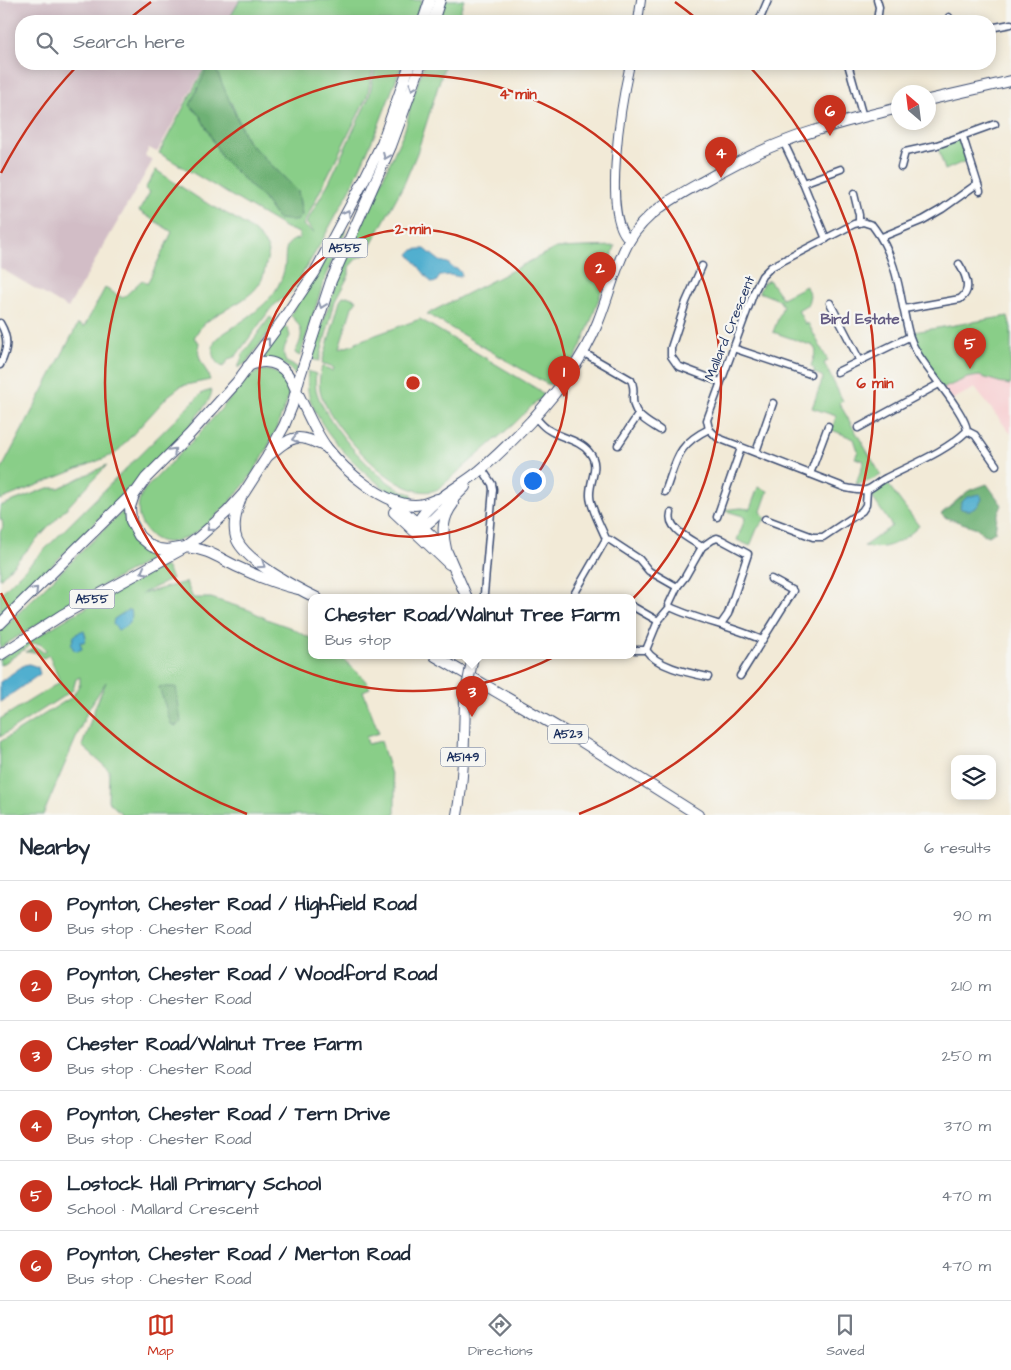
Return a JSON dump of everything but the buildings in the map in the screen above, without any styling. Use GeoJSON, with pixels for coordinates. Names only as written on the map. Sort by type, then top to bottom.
{"type":"FeatureCollection","features":[{"type":"Feature","properties":{"kind":"main road"},"geometry":{"type":"LineString","coordinates":[[425,15],[430,0]]}},
{"type":"Feature","properties":{"kind":"main road"},"geometry":{"type":"LineString","coordinates":[[435,15],[440,0]]}},
{"type":"Feature","properties":{"kind":"main road","name":"A555"},"geometry":{"type":"LineString","coordinates":[[0,624],[139,486],[214,407],[248,366],[286,315],[315,272],[335,237],[382,143],[408,70]]}},
{"type":"Feature","properties":{"kind":"main road","name":"A555"},"geometry":{"type":"LineString","coordinates":[[0,655],[62,615],[186,547],[211,527],[244,493],[284,426],[331,282],[390,146],[419,70]]}},
{"type":"Feature","properties":{"kind":"main road"},"geometry":{"type":"LineString","coordinates":[[936,98],[1011,81]]}},
{"type":"Feature","properties":{"kind":"main road"},"geometry":{"type":"LineString","coordinates":[[418,527],[463,488],[535,417],[568,377],[584,353],[598,324],[619,262],[630,240],[641,226],[664,205],[740,161],[783,141],[891,110]]}},
{"type":"Feature","properties":{"kind":"main road"},"geometry":{"type":"LineString","coordinates":[[248,366],[265,362],[278,365],[289,376],[326,446],[356,477],[379,495],[390,508],[418,527],[447,552]]}},
{"type":"Feature","properties":{"kind":"main road"},"geometry":{"type":"LineString","coordinates":[[267,457],[283,443],[297,437],[306,438],[326,446]]}},
{"type":"Feature","properties":{"kind":"main road"},"geometry":{"type":"LineString","coordinates":[[418,527],[441,498],[480,471]]}},
{"type":"Feature","properties":{"kind":"main road","name":"A555"},"geometry":{"type":"LineString","coordinates":[[139,486],[130,507],[129,515],[138,536],[150,546],[159,549],[186,547]]}},
{"type":"Feature","properties":{"kind":"main road"},"geometry":{"type":"LineString","coordinates":[[463,488],[449,509],[443,533],[447,552],[465,594]]}},
{"type":"Feature","properties":{"kind":"main road"},"geometry":{"type":"LineString","coordinates":[[244,493],[236,515],[235,528],[237,539],[244,551],[255,561],[309,594]]}},
{"type":"Feature","properties":{"kind":"main road"},"geometry":{"type":"LineString","coordinates":[[379,495],[403,504],[416,505],[441,498]]}},
{"type":"Feature","properties":{"kind":"main road"},"geometry":{"type":"LineString","coordinates":[[390,498],[454,568]]}},
{"type":"Feature","properties":{"kind":"main road"},"geometry":{"type":"LineString","coordinates":[[186,547],[213,553],[237,567]]}},
{"type":"Feature","properties":{"kind":"main road"},"geometry":{"type":"LineString","coordinates":[[165,559],[185,554],[195,554],[298,589]]}},
{"type":"Feature","properties":{"kind":"main road","name":"A523"},"geometry":{"type":"LineString","coordinates":[[440,659],[576,738],[698,815]]}},
{"type":"Feature","properties":{"kind":"main road","name":"A5149"},"geometry":{"type":"LineString","coordinates":[[457,815],[462,778],[465,698],[472,659]]}},
{"type":"Feature","properties":{"kind":"street"},"geometry":{"type":"LineString","coordinates":[[639,15],[641,0]]}},
{"type":"Feature","properties":{"kind":"street"},"geometry":{"type":"LineString","coordinates":[[762,15],[768,0]]}},
{"type":"Feature","properties":{"kind":"street"},"geometry":{"type":"LineString","coordinates":[[878,0],[878,15]]}},
{"type":"Feature","properties":{"kind":"street"},"geometry":{"type":"LineString","coordinates":[[996,27],[1011,24]]}},
{"type":"Feature","properties":{"kind":"street"},"geometry":{"type":"LineString","coordinates":[[629,70],[618,136],[615,183],[616,204],[622,231],[624,236],[630,240]]}},
{"type":"Feature","properties":{"kind":"street"},"geometry":{"type":"LineString","coordinates":[[850,70],[863,117]]}},
{"type":"Feature","properties":{"kind":"street"},"geometry":{"type":"LineString","coordinates":[[901,167],[905,152],[963,137],[995,124]]}},
{"type":"Feature","properties":{"kind":"street"},"geometry":{"type":"LineString","coordinates":[[963,137],[980,191]]}},
{"type":"Feature","properties":{"kind":"street"},"geometry":{"type":"LineString","coordinates":[[783,141],[826,239]]}},
{"type":"Feature","properties":{"kind":"street"},"geometry":{"type":"LineString","coordinates":[[803,183],[842,169]]}},
{"type":"Feature","properties":{"kind":"street"},"geometry":{"type":"LineString","coordinates":[[882,237],[936,213],[977,184]]}},
{"type":"Feature","properties":{"kind":"street"},"geometry":{"type":"LineString","coordinates":[[854,194],[859,222],[872,225],[882,237],[894,268],[909,338],[938,384],[966,423],[967,431]]}},
{"type":"Feature","properties":{"kind":"street","name":"Mallard Crescent"},"geometry":{"type":"LineString","coordinates":[[709,429],[707,424],[708,416],[754,292],[762,276],[771,267],[859,222]]}},
{"type":"Feature","properties":{"kind":"street"},"geometry":{"type":"LineString","coordinates":[[904,309],[960,299],[965,296],[968,288],[967,280],[959,264]]}},
{"type":"Feature","properties":{"kind":"street"},"geometry":{"type":"LineString","coordinates":[[702,266],[692,284],[671,348],[671,356],[673,362],[678,366],[720,382]]}},
{"type":"Feature","properties":{"kind":"street"},"geometry":{"type":"LineString","coordinates":[[830,303],[860,361]]}},
{"type":"Feature","properties":{"kind":"street"},"geometry":{"type":"LineString","coordinates":[[0,322],[7,337],[8,345],[0,365]]}},
{"type":"Feature","properties":{"kind":"street"},"geometry":{"type":"LineString","coordinates":[[837,372],[909,338]]}},
{"type":"Feature","properties":{"kind":"street"},"geometry":{"type":"LineString","coordinates":[[733,348],[810,374]]}},
{"type":"Feature","properties":{"kind":"street"},"geometry":{"type":"LineString","coordinates":[[584,353],[631,380],[634,384],[633,402],[638,415],[660,430]]}},
{"type":"Feature","properties":{"kind":"street"},"geometry":{"type":"LineString","coordinates":[[858,428],[938,384]]}},
{"type":"Feature","properties":{"kind":"street"},"geometry":{"type":"LineString","coordinates":[[756,452],[773,403]]}},
{"type":"Feature","properties":{"kind":"street"},"geometry":{"type":"LineString","coordinates":[[618,445],[638,415]]}},
{"type":"Feature","properties":{"kind":"street"},"geometry":{"type":"LineString","coordinates":[[535,417],[548,430],[582,445],[589,451],[595,469],[590,499],[606,539],[634,554],[649,571],[677,587]]}},
{"type":"Feature","properties":{"kind":"street"},"geometry":{"type":"LineString","coordinates":[[810,474],[828,426]]}},
{"type":"Feature","properties":{"kind":"street"},"geometry":{"type":"LineString","coordinates":[[665,492],[677,458],[685,444],[709,429],[718,438],[741,448],[756,452],[846,488],[867,490],[884,478],[942,448],[967,431]]}},
{"type":"Feature","properties":{"kind":"street"},"geometry":{"type":"LineString","coordinates":[[967,431],[975,435],[996,465]]}},
{"type":"Feature","properties":{"kind":"street"},"geometry":{"type":"LineString","coordinates":[[717,517],[741,448]]}},
{"type":"Feature","properties":{"kind":"street"},"geometry":{"type":"LineString","coordinates":[[480,471],[492,484],[493,489],[484,594]]}},
{"type":"Feature","properties":{"kind":"street"},"geometry":{"type":"LineString","coordinates":[[765,519],[813,537],[824,537],[862,511],[866,504],[867,490]]}},
{"type":"Feature","properties":{"kind":"street"},"geometry":{"type":"LineString","coordinates":[[671,513],[671,521],[680,533],[702,547]]}},
{"type":"Feature","properties":{"kind":"street"},"geometry":{"type":"LineString","coordinates":[[646,650],[658,621],[670,607],[669,604],[677,587],[702,547],[717,538],[748,554],[728,614],[722,624]]}},
{"type":"Feature","properties":{"kind":"street"},"geometry":{"type":"LineString","coordinates":[[574,594],[606,539]]}},
{"type":"Feature","properties":{"kind":"street"},"geometry":{"type":"LineString","coordinates":[[740,676],[793,591],[771,579]]}},
{"type":"Feature","properties":{"kind":"street"},"geometry":{"type":"LineString","coordinates":[[670,607],[686,615],[744,631],[762,640]]}},
{"type":"Feature","properties":{"kind":"street"},"geometry":{"type":"LineString","coordinates":[[636,608],[658,621]]}},
{"type":"Feature","properties":{"kind":"street"},"geometry":{"type":"LineString","coordinates":[[636,650],[646,650]]}},
{"type":"Feature","properties":{"kind":"street"},"geometry":{"type":"LineString","coordinates":[[646,650],[650,656],[682,672],[708,677]]}},
{"type":"Feature","properties":{"kind":"shaded area"},"geometry":{"type":"Polygon","coordinates":[[[0,0],[240,0],[231,15],[15,15],[15,70],[203,70],[157,152],[149,148],[145,156],[153,160],[68,308],[0,268],[0,0]]]}},
{"type":"Feature","properties":{"kind":"shaded area"},"geometry":{"type":"Polygon","coordinates":[[[1008,316],[1011,328],[1011,434],[975,388],[951,400],[939,384],[1008,316]]]}},
{"type":"Feature","properties":{"kind":"green space"},"geometry":{"type":"Polygon","coordinates":[[[240,0],[422,0],[417,15],[231,15],[240,0]]]}},
{"type":"Feature","properties":{"kind":"green space"},"geometry":{"type":"Polygon","coordinates":[[[444,0],[464,0],[459,15],[440,15],[444,0]]]}},
{"type":"Feature","properties":{"kind":"green space"},"geometry":{"type":"Polygon","coordinates":[[[204,70],[373,70],[367,97],[303,225],[314,233],[306,223],[329,182],[369,97],[375,70],[400,70],[378,127],[352,186],[318,248],[291,292],[272,307],[236,356],[229,359],[223,367],[214,358],[213,346],[217,338],[260,308],[274,292],[283,273],[286,248],[291,242],[300,238],[299,233],[286,228],[159,153],[204,70]],[[231,102],[190,105],[200,116],[222,158],[264,199],[278,219],[302,215],[298,191],[247,141],[231,102]]]}},
{"type":"Feature","properties":{"kind":"green space"},"geometry":{"type":"Polygon","coordinates":[[[206,70],[216,70],[247,141],[298,191],[302,215],[297,221],[278,219],[264,199],[222,158],[200,116],[190,105],[206,70]]]}},
{"type":"Feature","properties":{"kind":"green space"},"geometry":{"type":"Polygon","coordinates":[[[422,70],[443,70],[417,153],[404,184],[370,247],[363,256],[357,258],[349,267],[349,275],[335,301],[319,361],[311,359],[337,280],[405,129],[410,106],[422,70]]]}},
{"type":"Feature","properties":{"kind":"green space"},"geometry":{"type":"Polygon","coordinates":[[[963,137],[970,159],[945,170],[937,145],[963,137]]]}},
{"type":"Feature","properties":{"kind":"green space"},"geometry":{"type":"Polygon","coordinates":[[[156,170],[198,198],[249,227],[265,243],[269,252],[262,280],[245,298],[207,322],[194,338],[199,342],[200,358],[210,380],[181,386],[168,396],[115,454],[0,500],[0,472],[78,324],[84,327],[105,288],[123,298],[142,280],[147,284],[172,232],[139,211],[150,192],[145,189],[156,170]]]}},
{"type":"Feature","properties":{"kind":"green space"},"geometry":{"type":"Polygon","coordinates":[[[343,228],[346,230],[323,284],[300,356],[295,352],[300,342],[301,332],[295,319],[290,315],[343,228]]]}},
{"type":"Feature","properties":{"kind":"green space"},"geometry":{"type":"Polygon","coordinates":[[[615,246],[599,298],[582,343],[564,376],[555,384],[547,384],[427,314],[556,248],[615,246]]]}},
{"type":"Feature","properties":{"kind":"green space"},"geometry":{"type":"Polygon","coordinates":[[[769,280],[782,298],[806,286],[810,295],[808,304],[798,310],[805,324],[808,323],[828,361],[824,363],[843,401],[839,403],[881,475],[878,477],[856,484],[864,461],[855,458],[858,451],[854,439],[832,430],[836,416],[812,408],[823,378],[814,373],[814,368],[811,366],[816,351],[813,346],[773,332],[783,306],[779,300],[759,292],[763,283],[769,280]]]}},
{"type":"Feature","properties":{"kind":"green space"},"geometry":{"type":"Polygon","coordinates":[[[347,296],[357,300],[352,307],[339,349],[420,319],[539,390],[544,398],[538,400],[515,423],[438,489],[423,491],[406,487],[388,476],[354,444],[329,411],[322,397],[319,382],[322,366],[333,370],[334,367],[322,363],[340,301],[343,297],[347,296]]]}},
{"type":"Feature","properties":{"kind":"green space"},"geometry":{"type":"Polygon","coordinates":[[[1008,316],[1011,328],[1011,384],[1009,385],[979,376],[967,378],[942,389],[908,333],[1008,316]]]}},
{"type":"Feature","properties":{"kind":"green space"},"geometry":{"type":"Polygon","coordinates":[[[270,317],[276,322],[246,363],[238,368],[243,354],[270,317]]]}},
{"type":"Feature","properties":{"kind":"green space"},"geometry":{"type":"Polygon","coordinates":[[[283,326],[288,329],[290,336],[284,349],[284,355],[286,362],[297,367],[295,375],[283,364],[259,359],[283,326]]]}},
{"type":"Feature","properties":{"kind":"green space"},"geometry":{"type":"Polygon","coordinates":[[[265,370],[276,373],[285,380],[288,387],[288,395],[286,406],[270,442],[252,474],[227,505],[199,530],[183,539],[169,542],[155,539],[143,526],[138,513],[139,503],[144,490],[199,434],[250,376],[265,370]]]}},
{"type":"Feature","properties":{"kind":"green space"},"geometry":{"type":"Polygon","coordinates":[[[308,371],[316,374],[316,388],[322,406],[343,437],[385,480],[399,489],[412,494],[413,503],[398,498],[380,485],[350,458],[331,437],[311,402],[308,387],[308,371]]]}},
{"type":"Feature","properties":{"kind":"green space"},"geometry":{"type":"Polygon","coordinates":[[[212,390],[205,406],[188,430],[0,617],[0,594],[202,393],[212,390]]]}},
{"type":"Feature","properties":{"kind":"green space"},"geometry":{"type":"Polygon","coordinates":[[[107,465],[0,579],[0,532],[3,527],[2,520],[0,519],[0,506],[48,488],[59,488],[107,465]]]}},
{"type":"Feature","properties":{"kind":"green space"},"geometry":{"type":"Polygon","coordinates":[[[887,483],[919,526],[894,544],[880,548],[864,546],[892,526],[872,497],[877,490],[887,483]]]}},
{"type":"Feature","properties":{"kind":"green space"},"geometry":{"type":"Polygon","coordinates":[[[987,484],[1002,505],[997,516],[995,532],[989,536],[983,534],[977,528],[944,517],[941,514],[968,491],[987,484]]]}},
{"type":"Feature","properties":{"kind":"green space"},"geometry":{"type":"Polygon","coordinates":[[[758,487],[768,491],[761,511],[765,519],[757,529],[750,546],[737,540],[745,519],[743,516],[723,510],[750,509],[758,487]]]}},
{"type":"Feature","properties":{"kind":"green space"},"geometry":{"type":"Polygon","coordinates":[[[123,511],[128,528],[134,538],[143,547],[159,554],[158,556],[72,602],[0,648],[0,631],[123,511]]]}},
{"type":"Feature","properties":{"kind":"green space"},"geometry":{"type":"Polygon","coordinates":[[[164,566],[167,568],[172,579],[141,594],[186,582],[193,598],[211,598],[249,610],[308,637],[308,659],[344,659],[364,679],[370,688],[363,691],[379,733],[366,737],[368,744],[381,741],[395,788],[395,815],[123,815],[108,801],[109,770],[82,746],[106,682],[89,708],[43,815],[0,815],[0,742],[72,697],[80,684],[80,677],[76,679],[73,690],[0,737],[0,719],[60,682],[49,655],[43,658],[35,652],[25,652],[36,647],[45,653],[46,650],[42,645],[34,643],[0,665],[0,659],[71,616],[164,566]]]}},
{"type":"Feature","properties":{"kind":"green space"},"geometry":{"type":"Polygon","coordinates":[[[159,687],[176,687],[181,722],[176,726],[171,724],[159,687]]]}},
{"type":"Feature","properties":{"kind":"water"},"geometry":{"type":"Polygon","coordinates":[[[425,249],[440,261],[458,269],[462,274],[460,277],[440,276],[433,283],[409,254],[413,250],[425,249]]]}},
{"type":"Feature","properties":{"kind":"water"},"geometry":{"type":"Polygon","coordinates":[[[980,494],[982,499],[976,508],[967,510],[960,508],[965,499],[980,494]]]}},
{"type":"Feature","properties":{"kind":"water"},"geometry":{"type":"Polygon","coordinates":[[[131,610],[132,613],[131,619],[127,625],[118,630],[113,624],[114,619],[131,610]]]}},
{"type":"Feature","properties":{"kind":"water"},"geometry":{"type":"Polygon","coordinates":[[[84,631],[86,637],[84,642],[80,642],[82,649],[77,651],[71,645],[74,636],[84,631]]]}},
{"type":"Feature","properties":{"kind":"water"},"geometry":{"type":"Polygon","coordinates":[[[29,664],[38,667],[40,674],[0,702],[0,682],[24,665],[29,664]]]}},
{"type":"Feature","properties":{"kind":"place","name":"Poynton, Chester Road / Merton Road"},"geometry":{"type":"Point","coordinates":[830,136]}},
{"type":"Feature","properties":{"kind":"place","name":"Poynton, Chester Road / Tern Drive"},"geometry":{"type":"Point","coordinates":[721,178]}},
{"type":"Feature","properties":{"kind":"place","name":"Poynton, Chester Road / Woodford Road"},"geometry":{"type":"Point","coordinates":[600,293]}},
{"type":"Feature","properties":{"kind":"place","name":"Lostock Hall Primary School"},"geometry":{"type":"Point","coordinates":[970,369]}},
{"type":"Feature","properties":{"kind":"place","name":"Poynton, Chester Road / Highfield Road"},"geometry":{"type":"Point","coordinates":[564,397]}},
{"type":"Feature","properties":{"kind":"place","name":"Chester Road/Walnut Tree Farm"},"geometry":{"type":"Point","coordinates":[472,717]}},
{"type":"Feature","properties":{"kind":"district","name":"Bird Estate"},"geometry":{"type":"Point","coordinates":[860,319]}}]}
